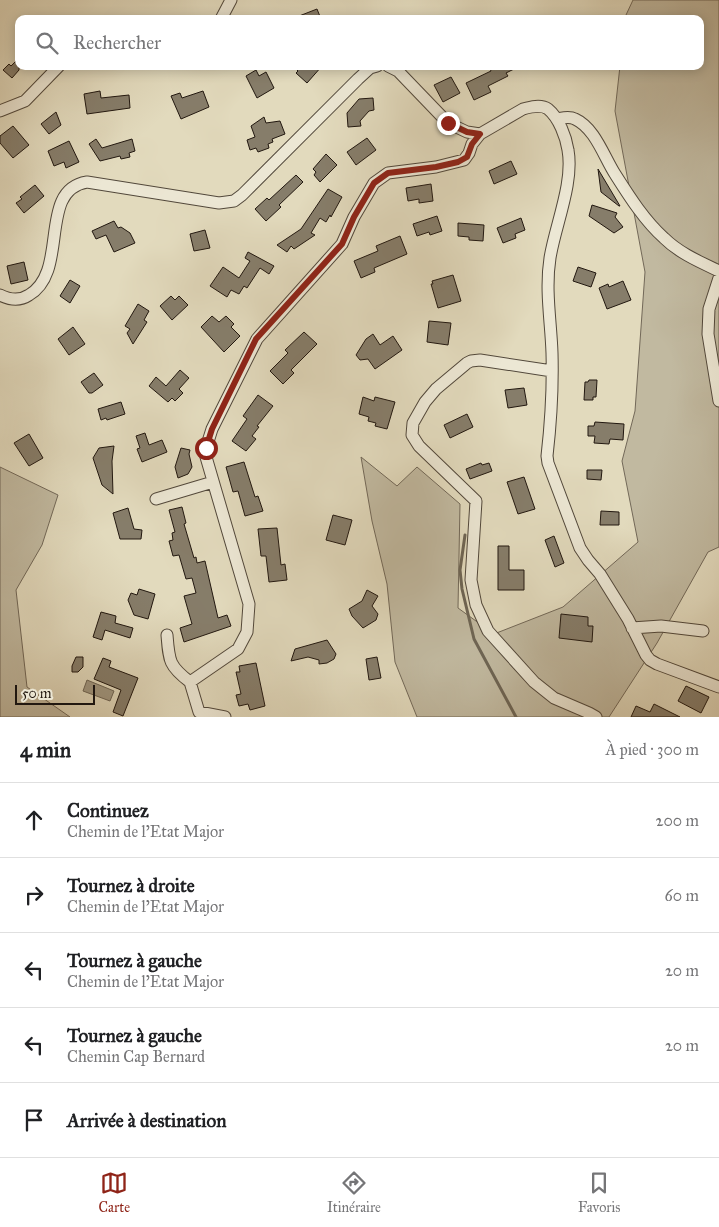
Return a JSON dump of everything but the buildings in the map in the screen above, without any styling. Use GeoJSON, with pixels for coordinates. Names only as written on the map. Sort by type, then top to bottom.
{"type":"FeatureCollection","features":[{"type":"Feature","properties":{"kind":"street"},"geometry":{"type":"LineString","coordinates":[[223,15],[231,0]]}},
{"type":"Feature","properties":{"kind":"street"},"geometry":{"type":"LineString","coordinates":[[0,112],[25,101],[54,70]]}},
{"type":"Feature","properties":{"kind":"street"},"geometry":{"type":"LineString","coordinates":[[0,295],[10,299],[24,298],[42,283],[51,262],[56,221],[65,196],[74,186],[87,182],[220,203],[234,201],[368,70]]}},
{"type":"Feature","properties":{"kind":"street"},"geometry":{"type":"LineString","coordinates":[[396,70],[448,123],[467,132],[480,134]]}},
{"type":"Feature","properties":{"kind":"street"},"geometry":{"type":"LineString","coordinates":[[190,682],[238,649],[247,632],[249,604],[206,457],[208,438],[256,339],[342,244],[354,217],[374,183],[388,173],[436,167],[464,160],[472,144],[480,134],[523,109],[538,106],[548,108],[557,119],[568,150],[569,169],[564,203],[550,259],[549,305],[553,404],[547,456],[548,463],[580,548],[600,574],[646,655],[657,664],[719,687]]}},
{"type":"Feature","properties":{"kind":"street"},"geometry":{"type":"LineString","coordinates":[[557,119],[564,117],[575,118],[584,125],[591,132],[632,201],[653,227],[674,246],[719,271]]}},
{"type":"Feature","properties":{"kind":"street"},"geometry":{"type":"LineString","coordinates":[[719,278],[717,295],[710,308],[708,334],[719,401]]}},
{"type":"Feature","properties":{"kind":"street"},"geometry":{"type":"LineString","coordinates":[[552,371],[480,360],[471,361],[436,389],[425,402],[413,423],[412,435],[418,446],[476,501],[471,580],[476,605],[488,631],[541,688],[554,698],[596,717]]}},
{"type":"Feature","properties":{"kind":"street"},"geometry":{"type":"LineString","coordinates":[[156,499],[213,482]]}},
{"type":"Feature","properties":{"kind":"street"},"geometry":{"type":"LineString","coordinates":[[632,628],[660,626],[702,631]]}},
{"type":"Feature","properties":{"kind":"street"},"geometry":{"type":"LineString","coordinates":[[167,635],[170,662],[175,670],[190,682],[199,712],[225,717]]}},
{"type":"Feature","properties":{"kind":"shaded area"},"geometry":{"type":"Polygon","coordinates":[[[633,0],[719,0],[719,547],[708,552],[657,643],[609,717],[417,717],[395,662],[387,584],[372,521],[361,457],[397,486],[417,467],[460,504],[458,608],[494,634],[563,607],[638,542],[622,461],[635,411],[645,272],[615,111],[620,70],[704,70],[704,15],[626,15],[633,0]]]}},
{"type":"Feature","properties":{"kind":"shaded area"},"geometry":{"type":"Polygon","coordinates":[[[0,467],[58,495],[42,545],[16,590],[27,687],[70,717],[0,717],[0,467]]]}},
{"type":"Feature","properties":{"kind":"shaded area"},"geometry":{"type":"Polygon","coordinates":[[[87,680],[114,691],[110,701],[83,691],[87,680]]]}},
{"type":"Feature","properties":{"kind":"waterway"},"geometry":{"type":"LineString","coordinates":[[465,535],[460,570],[462,589],[474,639],[516,717]]}},
{"type":"Feature","properties":{"kind":"route"},"geometry":{"type":"LineString","coordinates":[[206,448],[212,429],[256,339],[342,244],[354,217],[374,183],[394,171],[436,167],[458,162],[467,157],[472,144],[480,134],[457,129],[448,123]]}}]}
